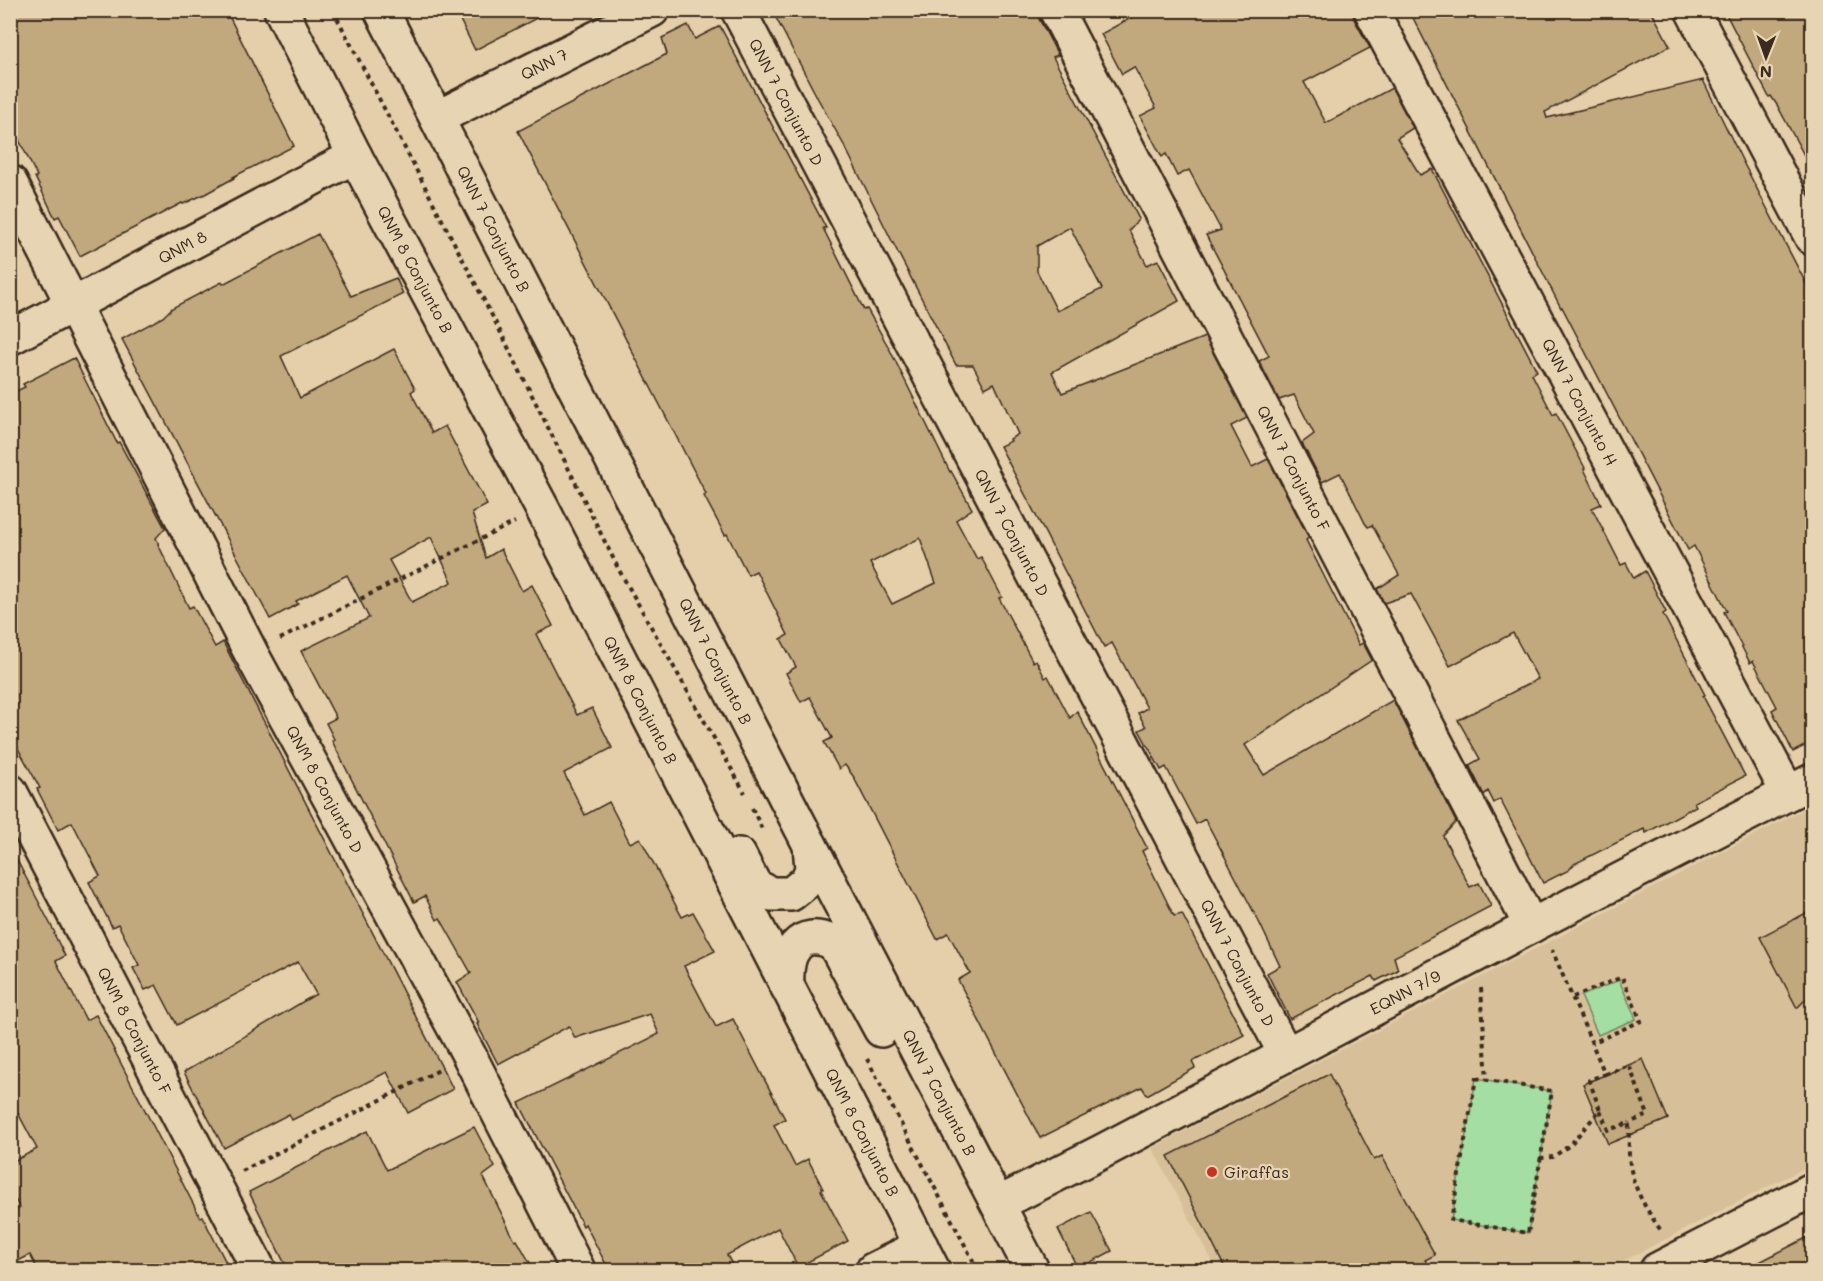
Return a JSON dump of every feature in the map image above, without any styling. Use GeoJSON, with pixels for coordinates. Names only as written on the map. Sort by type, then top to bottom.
{"type":"FeatureCollection","features":[{"type":"Feature","properties":{"kind":"street","name":"QNM 8 Conjunto B"},"geometry":{"type":"LineString","coordinates":[[281,10],[355,156],[579,579],[927,1258]]}},
{"type":"Feature","properties":{"kind":"street","name":"QNN 7 Conjunto B"},"geometry":{"type":"LineString","coordinates":[[381,10],[810,845],[992,1193]]}},
{"type":"Feature","properties":{"kind":"street","name":"QNN 7"},"geometry":{"type":"LineString","coordinates":[[437,118],[652,10]]}},
{"type":"Feature","properties":{"kind":"street","name":"QNN 7 Conjunto D"},"geometry":{"type":"LineString","coordinates":[[738,10],[1286,1055]]}},
{"type":"Feature","properties":{"kind":"street","name":"QNN 7 Conjunto F"},"geometry":{"type":"LineString","coordinates":[[1056,10],[1535,924]]}},
{"type":"Feature","properties":{"kind":"street","name":"QNN 7 Conjunto H"},"geometry":{"type":"LineString","coordinates":[[1371,10],[1800,787]]}},
{"type":"Feature","properties":{"kind":"street"},"geometry":{"type":"LineString","coordinates":[[1692,10],[1812,238]]}},
{"type":"Feature","properties":{"kind":"street","name":"QNM 8"},"geometry":{"type":"LineString","coordinates":[[10,338],[355,156]]}},
{"type":"Feature","properties":{"kind":"street","name":"QNM 8 Conjunto D"},"geometry":{"type":"LineString","coordinates":[[10,182],[251,653],[469,1055],[578,1270]]}},
{"type":"Feature","properties":{"kind":"street"},"geometry":{"type":"LineString","coordinates":[[579,579],[658,693],[755,886],[771,894],[790,894],[807,881],[812,869],[810,845]]}},
{"type":"Feature","properties":{"kind":"street","name":"EQNN 7/9"},"geometry":{"type":"LineString","coordinates":[[992,1193],[1286,1055],[1800,787]]}},
{"type":"Feature","properties":{"kind":"street","name":"QNM 8 Conjunto F"},"geometry":{"type":"LineString","coordinates":[[10,791],[259,1270]]}},
{"type":"Feature","properties":{"kind":"street"},"geometry":{"type":"LineString","coordinates":[[787,986],[788,960],[798,944],[806,939],[821,937],[834,943],[922,1104],[992,1193],[1032,1270]]}},
{"type":"Feature","properties":{"kind":"street"},"geometry":{"type":"LineString","coordinates":[[1686,1262],[1812,1190]]}},
{"type":"Feature","properties":{"kind":"street"},"geometry":{"type":"LineString","coordinates":[[873,1270],[927,1258]]}},
{"type":"Feature","properties":{"kind":"path"},"geometry":{"type":"LineString","coordinates":[[333,10],[500,331],[619,570],[750,802],[763,833]]}},
{"type":"Feature","properties":{"kind":"path"},"geometry":{"type":"LineString","coordinates":[[251,653],[542,508]]}},
{"type":"Feature","properties":{"kind":"path"},"geometry":{"type":"LineString","coordinates":[[1535,924],[1573,997],[1605,1074]]}},
{"type":"Feature","properties":{"kind":"path"},"geometry":{"type":"LineString","coordinates":[[1478,954],[1487,1080]]}},
{"type":"Feature","properties":{"kind":"path"},"geometry":{"type":"LineString","coordinates":[[1573,997],[1622,977],[1641,1021],[1592,1042]]}},
{"type":"Feature","properties":{"kind":"path"},"geometry":{"type":"LineString","coordinates":[[215,1185],[469,1055]]}},
{"type":"Feature","properties":{"kind":"path"},"geometry":{"type":"LineString","coordinates":[[867,1058],[978,1270]]}},
{"type":"Feature","properties":{"kind":"path"},"geometry":{"type":"LineString","coordinates":[[1629,1065],[1648,1115],[1608,1130],[1589,1080],[1605,1074],[1629,1065]]}},
{"type":"Feature","properties":{"kind":"path"},"geometry":{"type":"LineString","coordinates":[[1476,1078],[1552,1091],[1540,1158],[1528,1233],[1451,1220],[1476,1078]]}},
{"type":"Feature","properties":{"kind":"path"},"geometry":{"type":"LineString","coordinates":[[1540,1158],[1553,1157],[1570,1145],[1600,1110]]}},
{"type":"Feature","properties":{"kind":"path"},"geometry":{"type":"LineString","coordinates":[[1629,1123],[1630,1164],[1636,1191],[1652,1218],[1686,1262]]}},
{"type":"Feature","properties":{"kind":"shaded area"},"geometry":{"type":"Polygon","coordinates":[[[1812,805],[1812,1164],[1606,1270],[1217,1270],[1152,1148],[1812,805]]]}},
{"type":"Feature","properties":{"kind":"green space"},"geometry":{"type":"Polygon","coordinates":[[[1619,980],[1636,1019],[1598,1035],[1581,996],[1619,980]]]}},
{"type":"Feature","properties":{"kind":"green space"},"geometry":{"type":"Polygon","coordinates":[[[1476,1078],[1552,1091],[1528,1233],[1451,1220],[1476,1078]]]}},
{"type":"Feature","properties":{"kind":"building"},"geometry":{"type":"Polygon","coordinates":[[[10,10],[226,10],[294,146],[205,194],[182,203],[80,256],[59,216],[55,218],[10,122],[10,10]]]}},
{"type":"Feature","properties":{"kind":"building"},"geometry":{"type":"Polygon","coordinates":[[[455,10],[552,10],[475,50],[455,10]]]}},
{"type":"Feature","properties":{"kind":"building"},"geometry":{"type":"Polygon","coordinates":[[[772,10],[1037,10],[1039,19],[1058,55],[1053,57],[1139,219],[1129,230],[1147,265],[1158,260],[1179,301],[1052,372],[1062,393],[1205,337],[1247,418],[1231,426],[1252,467],[1268,459],[1309,538],[1306,540],[1359,645],[1363,643],[1372,660],[1245,745],[1264,775],[1393,700],[1456,822],[1443,836],[1470,887],[1479,883],[1491,906],[1394,957],[1398,970],[1376,981],[1373,976],[1290,1019],[1267,973],[1280,966],[1260,924],[1205,819],[1196,824],[1166,767],[1161,770],[1139,730],[1146,727],[1138,713],[1147,708],[1112,643],[1104,647],[1000,446],[1011,441],[1010,439],[1018,434],[994,383],[985,388],[973,365],[956,365],[845,147],[772,10]],[[1070,227],[1037,246],[1037,271],[1057,311],[1102,289],[1070,227]]]}},
{"type":"Feature","properties":{"kind":"building"},"geometry":{"type":"Polygon","coordinates":[[[1145,10],[1352,10],[1354,19],[1370,48],[1304,82],[1326,123],[1392,88],[1413,128],[1397,138],[1420,175],[1432,169],[1537,371],[1532,374],[1553,415],[1556,413],[1585,468],[1601,504],[1592,508],[1621,565],[1626,563],[1634,578],[1645,571],[1666,612],[1663,614],[1705,695],[1703,696],[1745,776],[1694,802],[1696,806],[1646,833],[1644,829],[1574,864],[1569,870],[1543,883],[1500,799],[1494,803],[1488,791],[1484,795],[1469,765],[1480,759],[1458,720],[1538,679],[1513,633],[1450,666],[1411,594],[1384,603],[1377,589],[1399,575],[1372,525],[1368,527],[1365,523],[1340,473],[1322,482],[1302,443],[1314,434],[1294,395],[1279,400],[1259,361],[1269,356],[1206,235],[1221,230],[1189,170],[1177,176],[1166,154],[1162,157],[1140,116],[1156,108],[1134,67],[1122,74],[1101,34],[1145,10]]]}},
{"type":"Feature","properties":{"kind":"building"},"geometry":{"type":"Polygon","coordinates":[[[1409,10],[1651,10],[1670,46],[1545,112],[1547,118],[1703,80],[1812,295],[1812,742],[1793,752],[1772,710],[1777,707],[1753,661],[1750,663],[1694,546],[1688,550],[1409,10]]]}},
{"type":"Feature","properties":{"kind":"building"},"geometry":{"type":"Polygon","coordinates":[[[1724,10],[1812,10],[1812,170],[1777,105],[1771,96],[1769,97],[1724,10]]]}},
{"type":"Feature","properties":{"kind":"building"},"geometry":{"type":"Polygon","coordinates":[[[688,25],[695,39],[720,26],[826,228],[823,228],[864,310],[867,309],[889,348],[950,472],[972,509],[956,520],[977,559],[981,557],[1002,597],[999,598],[1033,662],[1036,660],[1045,678],[1048,676],[1070,718],[1077,711],[1147,848],[1142,851],[1174,916],[1182,914],[1244,1035],[1192,1062],[1195,1068],[1147,1095],[1142,1087],[1040,1138],[958,980],[970,973],[948,933],[937,939],[853,776],[845,765],[839,769],[824,742],[832,738],[810,697],[801,702],[786,673],[796,667],[781,639],[788,635],[756,571],[748,575],[704,496],[706,494],[518,131],[667,54],[662,38],[688,25]],[[920,538],[870,563],[892,604],[936,583],[920,538]]]}},
{"type":"Feature","properties":{"kind":"building"},"geometry":{"type":"Polygon","coordinates":[[[318,234],[351,296],[396,278],[403,294],[281,356],[300,398],[394,349],[415,389],[411,392],[432,433],[445,426],[487,505],[472,513],[486,558],[501,549],[522,591],[532,585],[553,626],[536,634],[577,715],[592,708],[612,748],[564,773],[585,815],[609,802],[630,843],[640,838],[682,917],[693,912],[715,951],[684,966],[716,1027],[733,1019],[785,1119],[774,1125],[795,1166],[808,1159],[823,1189],[821,1190],[848,1241],[798,1267],[778,1228],[727,1255],[735,1270],[609,1270],[585,1224],[583,1226],[519,1103],[659,1034],[650,1014],[575,1038],[569,1026],[498,1064],[457,982],[471,973],[440,918],[437,920],[425,896],[414,902],[332,741],[334,739],[326,723],[336,718],[301,651],[369,618],[347,575],[296,601],[298,604],[270,619],[122,339],[163,317],[172,308],[222,282],[223,284],[318,234]],[[431,537],[389,560],[412,602],[452,582],[431,537]]]}},
{"type":"Feature","properties":{"kind":"building"},"geometry":{"type":"Polygon","coordinates":[[[74,358],[117,443],[119,442],[165,528],[156,538],[189,608],[193,606],[215,647],[223,642],[453,1089],[408,1113],[387,1072],[292,1120],[289,1114],[224,1148],[184,1072],[316,994],[298,962],[177,1025],[156,985],[145,990],[133,968],[139,965],[118,924],[112,927],[89,882],[100,876],[72,822],[58,830],[37,789],[40,788],[10,734],[10,394],[25,387],[23,384],[74,358]]]}},
{"type":"Feature","properties":{"kind":"building"},"geometry":{"type":"Polygon","coordinates":[[[10,847],[55,933],[65,956],[56,961],[86,1020],[96,1015],[200,1217],[202,1216],[230,1270],[38,1270],[30,1255],[10,1265],[10,1214],[20,1208],[10,1191],[10,1163],[37,1149],[10,1098],[10,847]]]}},
{"type":"Feature","properties":{"kind":"building"},"geometry":{"type":"Polygon","coordinates":[[[1812,910],[1812,993],[1797,1008],[1760,937],[1812,910]]]}},
{"type":"Feature","properties":{"kind":"building"},"geometry":{"type":"Polygon","coordinates":[[[1643,1059],[1668,1119],[1608,1144],[1583,1084],[1643,1059]]]}},
{"type":"Feature","properties":{"kind":"building"},"geometry":{"type":"Polygon","coordinates":[[[1329,1074],[1374,1160],[1382,1156],[1435,1255],[1425,1260],[1431,1270],[1226,1270],[1168,1156],[1329,1074]]]}},
{"type":"Feature","properties":{"kind":"building"},"geometry":{"type":"Polygon","coordinates":[[[474,1127],[495,1167],[483,1176],[515,1241],[517,1240],[534,1270],[288,1270],[249,1192],[367,1131],[387,1170],[474,1127]]]}},
{"type":"Feature","properties":{"kind":"building"},"geometry":{"type":"Polygon","coordinates":[[[1091,1212],[1112,1251],[1078,1269],[1058,1229],[1091,1212]]]}},
{"type":"Feature","properties":{"kind":"building"},"geometry":{"type":"Polygon","coordinates":[[[1812,1235],[1812,1270],[1744,1270],[1812,1235]]]}},
{"type":"Feature","properties":{"kind":"place","name":"Giraffas"},"geometry":{"type":"Point","coordinates":[1212,1172]}}]}
